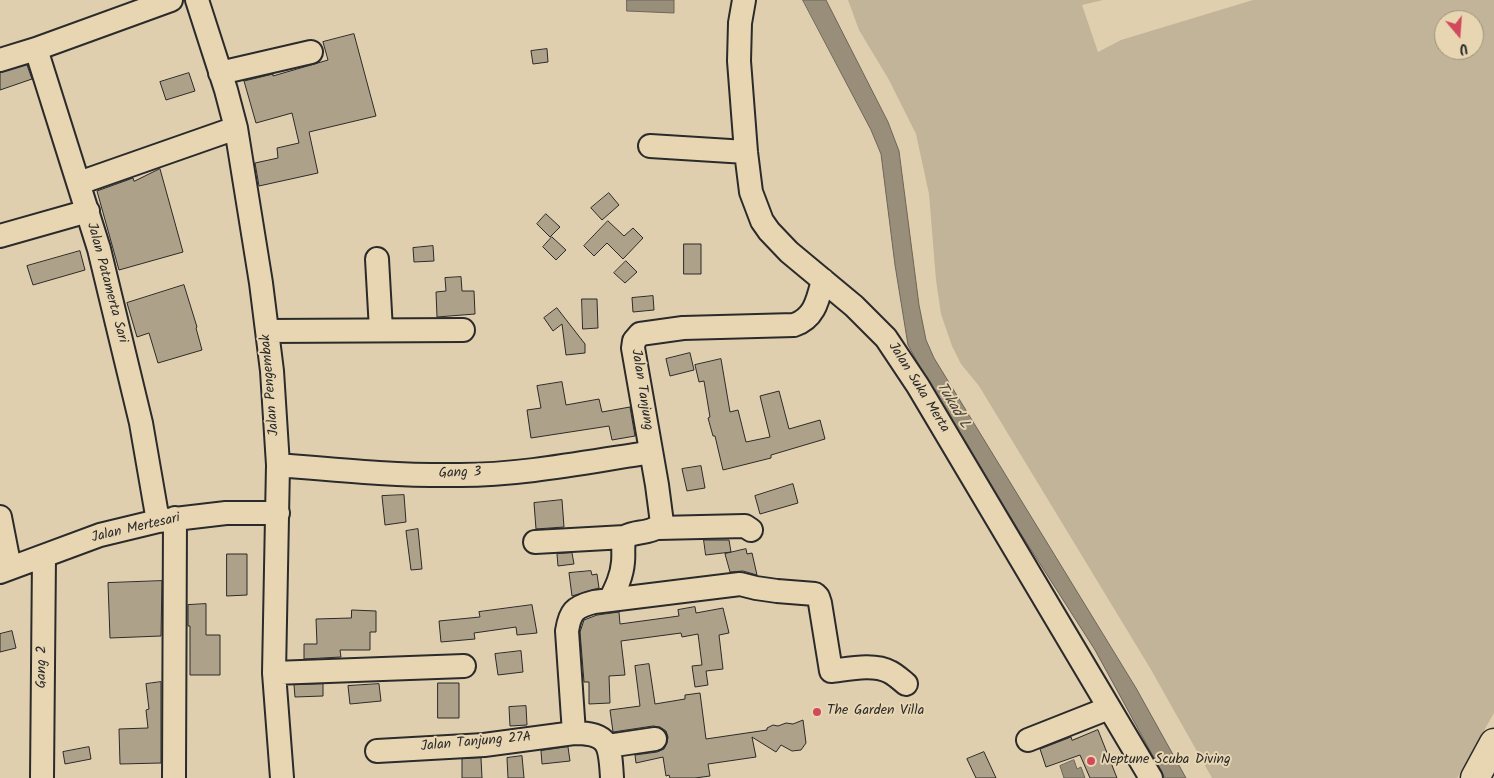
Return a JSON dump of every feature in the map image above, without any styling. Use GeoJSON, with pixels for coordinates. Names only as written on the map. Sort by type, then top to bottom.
{"type":"FeatureCollection","features":[{"type":"Feature","properties":{"kind":"highway"},"geometry":{"type":"LineString","coordinates":[[1475,778],[1494,744]]}},
{"type":"Feature","properties":{"kind":"street"},"geometry":{"type":"LineString","coordinates":[[0,60],[36,49],[171,0]]}},
{"type":"Feature","properties":{"kind":"street","name":"Jalan Pengembak"},"geometry":{"type":"LineString","coordinates":[[197,0],[236,128],[272,371],[278,465],[274,673],[282,778]]}},
{"type":"Feature","properties":{"kind":"street","name":"Jalan Suka Merta"},"geometry":{"type":"LineString","coordinates":[[744,0],[740,23],[739,61],[746,152],[751,192],[762,221],[788,252],[824,280],[870,321],[897,353],[1151,778]]}},
{"type":"Feature","properties":{"kind":"street","name":"Jalan Patamerta Sari"},"geometry":{"type":"LineString","coordinates":[[36,49],[99,249],[167,519],[174,778]]}},
{"type":"Feature","properties":{"kind":"street"},"geometry":{"type":"LineString","coordinates":[[220,72],[311,52]]}},
{"type":"Feature","properties":{"kind":"street"},"geometry":{"type":"LineString","coordinates":[[79,183],[236,128]]}},
{"type":"Feature","properties":{"kind":"street"},"geometry":{"type":"LineString","coordinates":[[650,146],[746,152]]}},
{"type":"Feature","properties":{"kind":"street"},"geometry":{"type":"LineString","coordinates":[[0,236],[88,211]]}},
{"type":"Feature","properties":{"kind":"street"},"geometry":{"type":"LineString","coordinates":[[377,259],[381,330]]}},
{"type":"Feature","properties":{"kind":"street","name":"Jalan Tanjung"},"geometry":{"type":"LineString","coordinates":[[658,528],[662,523],[662,515],[633,348],[634,341],[640,334],[662,330],[794,325],[803,322],[810,316],[818,300],[824,280]]}},
{"type":"Feature","properties":{"kind":"street"},"geometry":{"type":"LineString","coordinates":[[267,331],[463,330]]}},
{"type":"Feature","properties":{"kind":"street","name":"Gang 3"},"geometry":{"type":"LineString","coordinates":[[278,465],[397,475],[461,475],[528,470],[640,454]]}},
{"type":"Feature","properties":{"kind":"street","name":"Jalan Mertesari"},"geometry":{"type":"LineString","coordinates":[[5,570],[100,535],[167,519],[226,512],[278,513]]}},
{"type":"Feature","properties":{"kind":"street"},"geometry":{"type":"LineString","coordinates":[[0,517],[5,570]]}},
{"type":"Feature","properties":{"kind":"street"},"geometry":{"type":"LineString","coordinates":[[535,542],[625,537],[658,528],[745,526],[751,530]]}},
{"type":"Feature","properties":{"kind":"street"},"geometry":{"type":"LineString","coordinates":[[610,600],[618,585],[622,570],[625,537]]}},
{"type":"Feature","properties":{"kind":"street","name":"Gang 2"},"geometry":{"type":"LineString","coordinates":[[42,778],[44,557]]}},
{"type":"Feature","properties":{"kind":"street"},"geometry":{"type":"LineString","coordinates":[[612,778],[606,742],[596,736],[574,733],[567,632],[569,618],[574,610],[583,605],[740,584],[770,590],[815,594],[818,597],[831,671],[852,668],[880,669],[889,671],[906,684]]}},
{"type":"Feature","properties":{"kind":"street"},"geometry":{"type":"LineString","coordinates":[[274,673],[464,666]]}},
{"type":"Feature","properties":{"kind":"street"},"geometry":{"type":"LineString","coordinates":[[1028,740],[1109,708]]}},
{"type":"Feature","properties":{"kind":"street","name":"Jalan Tanjung 27A"},"geometry":{"type":"LineString","coordinates":[[377,751],[484,745],[574,733]]}},
{"type":"Feature","properties":{"kind":"street"},"geometry":{"type":"LineString","coordinates":[[608,746],[655,739]]}},
{"type":"Feature","properties":{"kind":"shaded area"},"geometry":{"type":"Polygon","coordinates":[[[848,0],[1103,0],[1082,5],[1098,52],[1121,40],[1253,0],[1494,0],[1494,713],[1457,778],[1212,778],[1150,668],[979,386],[961,364],[952,346],[941,314],[936,280],[929,194],[916,134],[889,80],[859,30],[848,0]]]}},
{"type":"Feature","properties":{"kind":"water"},"geometry":{"type":"Polygon","coordinates":[[[627,0],[674,0],[674,13],[627,11],[627,0]]]}},
{"type":"Feature","properties":{"kind":"water","name":"Tukad L"},"geometry":{"type":"Polygon","coordinates":[[[803,0],[826,0],[888,122],[899,151],[919,305],[926,340],[934,358],[1136,688],[1186,778],[1165,778],[1095,650],[956,432],[908,345],[895,265],[881,154],[871,130],[803,0]]]}},
{"type":"Feature","properties":{"kind":"water"},"geometry":{"type":"Polygon","coordinates":[[[1074,760],[1077,769],[1081,767],[1085,778],[1064,778],[1060,766],[1074,760]]]}},
{"type":"Feature","properties":{"kind":"building"},"geometry":{"type":"Polygon","coordinates":[[[354,34],[376,116],[309,132],[318,173],[259,186],[255,163],[278,158],[277,148],[299,143],[292,113],[256,123],[244,81],[273,74],[273,76],[328,60],[323,42],[354,34]]]}},
{"type":"Feature","properties":{"kind":"building"},"geometry":{"type":"Polygon","coordinates":[[[547,49],[548,62],[533,64],[531,51],[547,49]]]}},
{"type":"Feature","properties":{"kind":"building"},"geometry":{"type":"Polygon","coordinates":[[[27,65],[32,79],[0,90],[0,73],[27,65]]]}},
{"type":"Feature","properties":{"kind":"building"},"geometry":{"type":"Polygon","coordinates":[[[189,73],[195,91],[166,100],[160,82],[189,73]]]}},
{"type":"Feature","properties":{"kind":"building"},"geometry":{"type":"Polygon","coordinates":[[[160,169],[183,252],[119,270],[97,191],[133,178],[134,181],[160,169]]]}},
{"type":"Feature","properties":{"kind":"building"},"geometry":{"type":"Polygon","coordinates":[[[609,193],[619,205],[602,220],[591,208],[609,193]]]}},
{"type":"Feature","properties":{"kind":"building"},"geometry":{"type":"Polygon","coordinates":[[[546,214],[560,227],[550,237],[537,224],[546,214]]]}},
{"type":"Feature","properties":{"kind":"building"},"geometry":{"type":"Polygon","coordinates":[[[608,221],[624,236],[633,228],[643,238],[623,259],[607,243],[594,256],[584,246],[608,221]]]}},
{"type":"Feature","properties":{"kind":"building"},"geometry":{"type":"Polygon","coordinates":[[[552,237],[566,250],[556,260],[543,247],[552,237]]]}},
{"type":"Feature","properties":{"kind":"building"},"geometry":{"type":"Polygon","coordinates":[[[684,244],[701,244],[701,274],[684,274],[684,244]]]}},
{"type":"Feature","properties":{"kind":"building"},"geometry":{"type":"Polygon","coordinates":[[[433,246],[434,261],[414,262],[413,248],[433,246]]]}},
{"type":"Feature","properties":{"kind":"building"},"geometry":{"type":"Polygon","coordinates":[[[80,251],[85,270],[33,285],[27,266],[80,251]]]}},
{"type":"Feature","properties":{"kind":"building"},"geometry":{"type":"Polygon","coordinates":[[[626,261],[637,272],[625,283],[614,273],[626,261]]]}},
{"type":"Feature","properties":{"kind":"building"},"geometry":{"type":"Polygon","coordinates":[[[461,277],[462,291],[474,291],[475,314],[437,317],[436,292],[446,291],[445,278],[461,277]]]}},
{"type":"Feature","properties":{"kind":"building"},"geometry":{"type":"Polygon","coordinates":[[[184,285],[202,350],[158,363],[149,333],[137,337],[127,303],[184,285]]]}},
{"type":"Feature","properties":{"kind":"building"},"geometry":{"type":"Polygon","coordinates":[[[653,296],[654,310],[633,312],[632,298],[653,296]]]}},
{"type":"Feature","properties":{"kind":"building"},"geometry":{"type":"Polygon","coordinates":[[[582,299],[597,299],[598,328],[583,329],[582,299]]]}},
{"type":"Feature","properties":{"kind":"building"},"geometry":{"type":"Polygon","coordinates":[[[557,308],[585,344],[585,353],[566,355],[562,324],[553,331],[544,318],[557,308]]]}},
{"type":"Feature","properties":{"kind":"building"},"geometry":{"type":"Polygon","coordinates":[[[690,353],[694,370],[670,376],[666,359],[690,353]]]}},
{"type":"Feature","properties":{"kind":"building"},"geometry":{"type":"Polygon","coordinates":[[[721,359],[730,412],[738,410],[746,442],[770,437],[760,396],[779,391],[789,429],[820,420],[825,439],[771,455],[771,458],[723,470],[715,436],[713,436],[708,418],[710,417],[704,381],[699,382],[695,365],[721,359]]]}},
{"type":"Feature","properties":{"kind":"building"},"geometry":{"type":"Polygon","coordinates":[[[562,382],[566,405],[599,399],[602,412],[630,407],[635,436],[612,440],[609,426],[531,438],[527,410],[541,408],[537,386],[562,382]]]}},
{"type":"Feature","properties":{"kind":"building"},"geometry":{"type":"Polygon","coordinates":[[[701,466],[705,488],[687,491],[682,469],[701,466]]]}},
{"type":"Feature","properties":{"kind":"building"},"geometry":{"type":"Polygon","coordinates":[[[793,484],[798,503],[760,514],[755,496],[793,484]]]}},
{"type":"Feature","properties":{"kind":"building"},"geometry":{"type":"Polygon","coordinates":[[[404,495],[406,522],[385,525],[382,496],[404,495]]]}},
{"type":"Feature","properties":{"kind":"building"},"geometry":{"type":"Polygon","coordinates":[[[562,500],[564,527],[536,529],[534,503],[562,500]]]}},
{"type":"Feature","properties":{"kind":"building"},"geometry":{"type":"Polygon","coordinates":[[[418,529],[422,569],[411,570],[406,531],[418,529]]]}},
{"type":"Feature","properties":{"kind":"building"},"geometry":{"type":"Polygon","coordinates":[[[704,540],[729,540],[731,552],[706,555],[704,540]]]}},
{"type":"Feature","properties":{"kind":"building"},"geometry":{"type":"Polygon","coordinates":[[[746,549],[747,554],[752,553],[757,575],[743,571],[730,572],[725,554],[746,549]]]}},
{"type":"Feature","properties":{"kind":"building"},"geometry":{"type":"Polygon","coordinates":[[[572,553],[574,564],[558,566],[557,554],[572,553]]]}},
{"type":"Feature","properties":{"kind":"building"},"geometry":{"type":"Polygon","coordinates":[[[227,554],[247,554],[247,595],[227,596],[227,554]]]}},
{"type":"Feature","properties":{"kind":"building"},"geometry":{"type":"Polygon","coordinates":[[[591,571],[592,575],[597,574],[599,588],[572,596],[569,573],[591,571]]]}},
{"type":"Feature","properties":{"kind":"building"},"geometry":{"type":"Polygon","coordinates":[[[162,581],[161,636],[110,638],[108,583],[162,581]]]}},
{"type":"Feature","properties":{"kind":"building"},"geometry":{"type":"Polygon","coordinates":[[[206,604],[206,635],[220,635],[220,675],[190,675],[188,605],[206,604]]]}},
{"type":"Feature","properties":{"kind":"building"},"geometry":{"type":"Polygon","coordinates":[[[532,605],[537,633],[517,635],[516,627],[474,633],[475,639],[441,642],[439,621],[480,617],[479,612],[532,605]]]}},
{"type":"Feature","properties":{"kind":"building"},"geometry":{"type":"Polygon","coordinates":[[[695,607],[696,613],[723,608],[729,633],[719,635],[723,669],[706,671],[708,685],[695,687],[692,666],[702,665],[698,634],[682,637],[681,633],[621,641],[625,675],[609,676],[610,703],[589,704],[589,682],[584,682],[580,632],[584,620],[597,615],[619,612],[620,624],[679,616],[678,610],[695,607]]]}},
{"type":"Feature","properties":{"kind":"building"},"geometry":{"type":"Polygon","coordinates":[[[352,610],[376,611],[376,632],[370,632],[370,650],[340,650],[341,657],[304,659],[304,644],[317,644],[316,619],[351,618],[352,610]]]}},
{"type":"Feature","properties":{"kind":"building"},"geometry":{"type":"Polygon","coordinates":[[[12,631],[16,648],[0,652],[0,634],[12,631]]]}},
{"type":"Feature","properties":{"kind":"building"},"geometry":{"type":"Polygon","coordinates":[[[521,651],[523,672],[498,675],[495,654],[521,651]]]}},
{"type":"Feature","properties":{"kind":"building"},"geometry":{"type":"Polygon","coordinates":[[[649,664],[655,704],[685,699],[685,695],[700,693],[706,739],[767,730],[767,728],[773,725],[793,724],[803,720],[806,743],[801,750],[792,751],[781,745],[776,752],[752,737],[756,757],[708,764],[710,776],[695,778],[670,778],[669,775],[666,776],[663,757],[636,763],[635,755],[657,752],[664,749],[668,737],[666,731],[660,727],[653,726],[613,732],[610,710],[640,706],[635,666],[649,664]]]}},
{"type":"Feature","properties":{"kind":"building"},"geometry":{"type":"Polygon","coordinates":[[[161,682],[161,763],[120,764],[119,729],[148,728],[146,710],[149,709],[146,684],[161,682]]]}},
{"type":"Feature","properties":{"kind":"building"},"geometry":{"type":"Polygon","coordinates":[[[438,683],[459,683],[459,718],[438,718],[438,683]]]}},
{"type":"Feature","properties":{"kind":"building"},"geometry":{"type":"Polygon","coordinates":[[[323,684],[323,696],[295,697],[294,685],[323,684]]]}},
{"type":"Feature","properties":{"kind":"building"},"geometry":{"type":"Polygon","coordinates":[[[379,684],[381,701],[350,704],[348,686],[379,684]]]}},
{"type":"Feature","properties":{"kind":"building"},"geometry":{"type":"Polygon","coordinates":[[[526,706],[527,725],[510,726],[509,707],[526,706]]]}},
{"type":"Feature","properties":{"kind":"building"},"geometry":{"type":"Polygon","coordinates":[[[1098,730],[1117,778],[1090,778],[1080,755],[1046,767],[1040,749],[1071,737],[1072,740],[1098,730]]]}},
{"type":"Feature","properties":{"kind":"building"},"geometry":{"type":"Polygon","coordinates":[[[89,747],[91,759],[65,764],[63,752],[89,747]]]}},
{"type":"Feature","properties":{"kind":"building"},"geometry":{"type":"Polygon","coordinates":[[[568,747],[570,761],[542,764],[541,751],[568,747]]]}},
{"type":"Feature","properties":{"kind":"building"},"geometry":{"type":"Polygon","coordinates":[[[984,752],[996,778],[976,778],[967,759],[984,752]]]}},
{"type":"Feature","properties":{"kind":"building"},"geometry":{"type":"Polygon","coordinates":[[[522,756],[524,778],[508,778],[507,758],[522,756]]]}},
{"type":"Feature","properties":{"kind":"building"},"geometry":{"type":"Polygon","coordinates":[[[481,758],[482,778],[462,778],[462,759],[481,758]]]}},
{"type":"Feature","properties":{"kind":"place","name":"The Garden Villa"},"geometry":{"type":"Point","coordinates":[817,712]}},
{"type":"Feature","properties":{"kind":"place","name":"Neptune Scuba Diving"},"geometry":{"type":"Point","coordinates":[1091,761]}}]}
